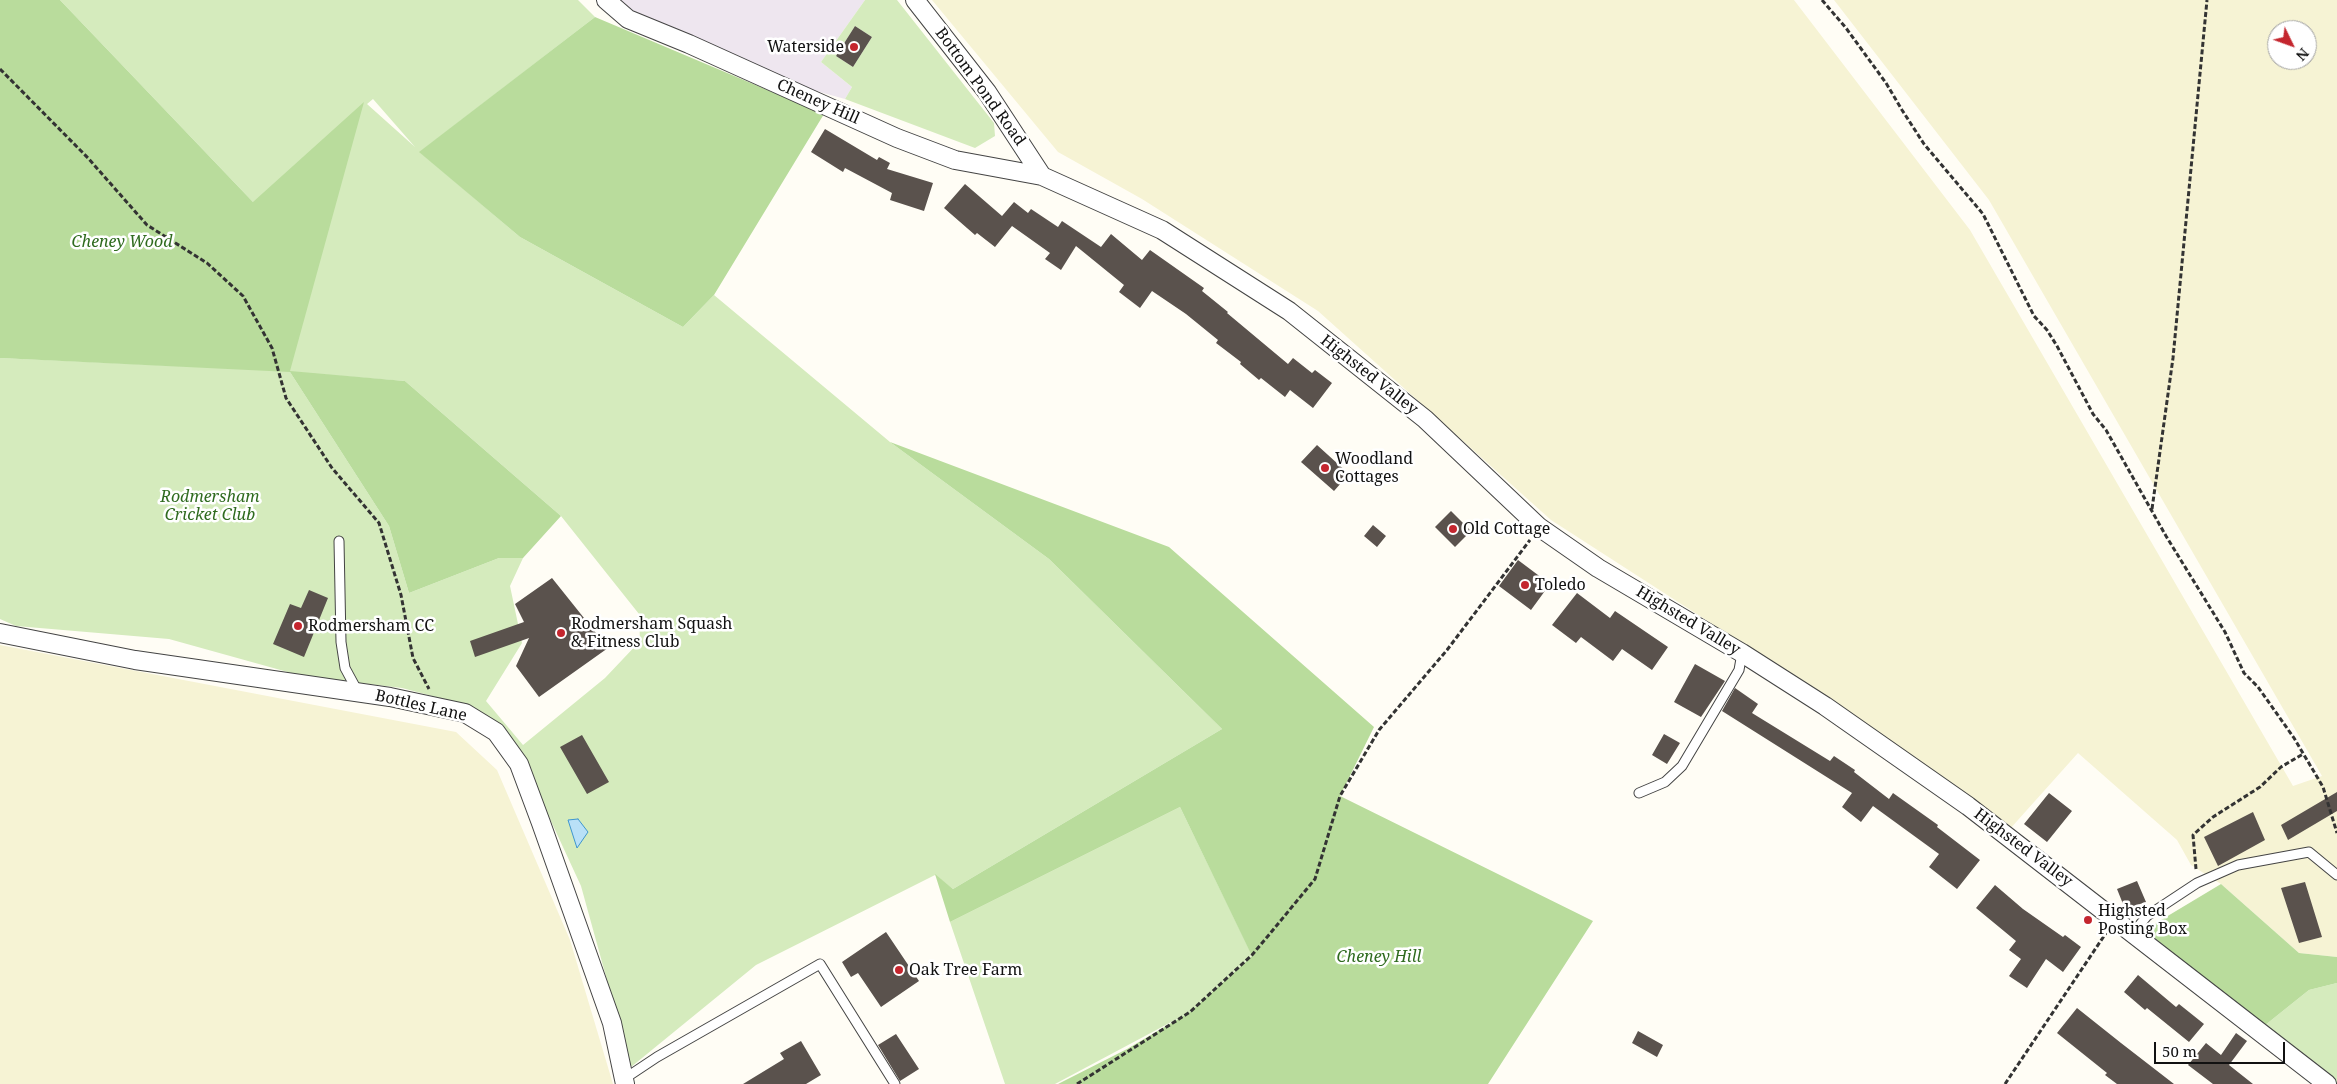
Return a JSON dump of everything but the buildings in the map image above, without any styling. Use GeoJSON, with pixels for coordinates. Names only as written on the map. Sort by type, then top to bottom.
{"type":"FeatureCollection","features":[{"type":"Feature","properties":{"kind":"street","name":"Cheney Hill"},"geometry":{"type":"LineString","coordinates":[[606,0],[628,19],[689,44],[897,138],[955,160],[1042,176]]}},
{"type":"Feature","properties":{"kind":"street","name":"Bottom Pond Road"},"geometry":{"type":"LineString","coordinates":[[915,0],[987,92],[1042,176]]}},
{"type":"Feature","properties":{"kind":"street","name":"Highsted Valley"},"geometry":{"type":"LineString","coordinates":[[1042,176],[1162,230],[1289,312],[1425,419],[1539,527],[1598,568],[1742,653],[1825,706],[1968,806],[2327,1084]]}},
{"type":"Feature","properties":{"kind":"street","name":"Bottles Lane"},"geometry":{"type":"LineString","coordinates":[[0,633],[134,660],[358,692],[438,707],[465,713],[496,732],[519,764],[612,1023],[625,1082]]}},
{"type":"Feature","properties":{"kind":"lane"},"geometry":{"type":"LineString","coordinates":[[339,542],[341,642],[345,668],[358,692]]}},
{"type":"Feature","properties":{"kind":"lane"},"geometry":{"type":"LineString","coordinates":[[1639,793],[1665,782],[1682,766],[1739,670],[1742,653]]}},
{"type":"Feature","properties":{"kind":"lane"},"geometry":{"type":"LineString","coordinates":[[2132,933],[2147,916],[2197,883],[2238,865],[2309,852],[2337,875]]}},
{"type":"Feature","properties":{"kind":"lane"},"geometry":{"type":"LineString","coordinates":[[625,1082],[657,1057],[820,964],[895,1084]]}},
{"type":"Feature","properties":{"kind":"path"},"geometry":{"type":"LineString","coordinates":[[1822,0],[1838,18],[1886,82],[1924,144],[1983,214],[2034,316],[2047,330],[2075,376],[2093,414],[2106,430],[2178,558],[2225,632],[2244,673],[2258,688],[2304,754],[2322,787],[2337,833]]}},
{"type":"Feature","properties":{"kind":"path"},"geometry":{"type":"LineString","coordinates":[[2152,510],[2173,358],[2207,0]]}},
{"type":"Feature","properties":{"kind":"path"},"geometry":{"type":"LineString","coordinates":[[0,69],[88,158],[147,225],[207,263],[243,296],[272,348],[286,398],[332,468],[379,523],[400,595],[414,658],[438,707]]}},
{"type":"Feature","properties":{"kind":"path"},"geometry":{"type":"LineString","coordinates":[[1077,1084],[1190,1012],[1252,956],[1315,880],[1340,796],[1379,730],[1448,650],[1539,527]]}},
{"type":"Feature","properties":{"kind":"path"},"geometry":{"type":"LineString","coordinates":[[2197,883],[2193,835],[2213,817],[2260,787],[2281,767],[2304,754]]}},
{"type":"Feature","properties":{"kind":"path"},"geometry":{"type":"LineString","coordinates":[[2004,1084],[2115,920]]}},
{"type":"Feature","properties":{"kind":"shaded area"},"geometry":{"type":"Polygon","coordinates":[[[619,0],[865,0],[821,62],[852,87],[845,99],[787,83],[638,15],[619,0]]]}},
{"type":"Feature","properties":{"kind":"shaded area"},"geometry":{"type":"Polygon","coordinates":[[[932,0],[1794,0],[1970,230],[2293,786],[2322,776],[1989,200],[1834,0],[2337,0],[2337,957],[2299,953],[2221,884],[2191,865],[2177,840],[2078,753],[2009,830],[1813,689],[1551,520],[1318,311],[1142,199],[1058,152],[932,0]]]}},
{"type":"Feature","properties":{"kind":"shaded area"},"geometry":{"type":"Polygon","coordinates":[[[0,645],[456,732],[497,770],[570,940],[613,1084],[0,1084],[0,645]]]}},
{"type":"Feature","properties":{"kind":"green space","name":"Cheney Wood"},"geometry":{"type":"Polygon","coordinates":[[[0,0],[60,0],[253,202],[364,102],[290,371],[405,381],[561,516],[523,558],[499,558],[409,593],[389,526],[290,372],[0,358],[0,0]]]}},
{"type":"Feature","properties":{"kind":"green space","name":"Rodmersham Cricket Club"},"geometry":{"type":"Polygon","coordinates":[[[60,0],[578,0],[595,17],[420,152],[520,237],[683,327],[714,295],[890,442],[1049,559],[1222,729],[953,889],[935,875],[756,965],[631,1067],[581,886],[520,754],[474,707],[402,688],[302,676],[169,639],[16,626],[0,619],[0,358],[290,371],[253,202],[60,0]],[[373,99],[367,104],[415,147],[373,99]],[[290,372],[389,526],[409,593],[499,558],[523,558],[510,586],[522,643],[486,701],[523,745],[605,678],[640,641],[639,614],[561,516],[405,381],[290,372]]]}},
{"type":"Feature","properties":{"kind":"green space"},"geometry":{"type":"Polygon","coordinates":[[[865,0],[897,0],[994,123],[995,136],[975,148],[845,99],[852,87],[821,62],[865,0]],[[855,26],[836,56],[853,67],[872,37],[855,26]]]}},
{"type":"Feature","properties":{"kind":"green space"},"geometry":{"type":"Polygon","coordinates":[[[595,17],[824,114],[714,295],[683,327],[520,237],[419,152],[595,17]]]}},
{"type":"Feature","properties":{"kind":"green space","name":"Cheney Hill"},"geometry":{"type":"Polygon","coordinates":[[[890,442],[1169,547],[1374,727],[1340,796],[1593,921],[1488,1084],[1058,1084],[1127,1049],[1190,1012],[1252,956],[1180,807],[950,922],[935,874],[953,889],[1222,729],[1049,559],[890,442]]]}},
{"type":"Feature","properties":{"kind":"green space"},"geometry":{"type":"Polygon","coordinates":[[[1180,807],[1252,955],[1190,1012],[1055,1084],[1005,1084],[950,922],[1180,807]]]}},
{"type":"Feature","properties":{"kind":"green space"},"geometry":{"type":"Polygon","coordinates":[[[2221,884],[2299,953],[2337,957],[2337,983],[2309,990],[2264,1026],[2151,935],[2156,923],[2221,884]]]}},
{"type":"Feature","properties":{"kind":"green space"},"geometry":{"type":"Polygon","coordinates":[[[2337,983],[2337,1084],[2264,1026],[2309,990],[2337,983]]]}},
{"type":"Feature","properties":{"kind":"water"},"geometry":{"type":"Polygon","coordinates":[[[578,819],[588,832],[577,848],[568,820],[578,819]]]}},
{"type":"Feature","properties":{"kind":"place","name":"Waterside"},"geometry":{"type":"Point","coordinates":[854,47]}},
{"type":"Feature","properties":{"kind":"place","name":"Woodland Cottages"},"geometry":{"type":"Point","coordinates":[1325,468]}},
{"type":"Feature","properties":{"kind":"place","name":"Old Cottage"},"geometry":{"type":"Point","coordinates":[1453,529]}},
{"type":"Feature","properties":{"kind":"place","name":"Toledo"},"geometry":{"type":"Point","coordinates":[1525,585]}},
{"type":"Feature","properties":{"kind":"place","name":"Rodmersham CC"},"geometry":{"type":"Point","coordinates":[298,626]}},
{"type":"Feature","properties":{"kind":"place","name":"Rodmersham Squash & Fitness Club"},"geometry":{"type":"Point","coordinates":[561,633]}},
{"type":"Feature","properties":{"kind":"place","name":"Highsted Posting Box"},"geometry":{"type":"Point","coordinates":[2088,920]}},
{"type":"Feature","properties":{"kind":"place","name":"Oak Tree Farm"},"geometry":{"type":"Point","coordinates":[899,970]}}]}
